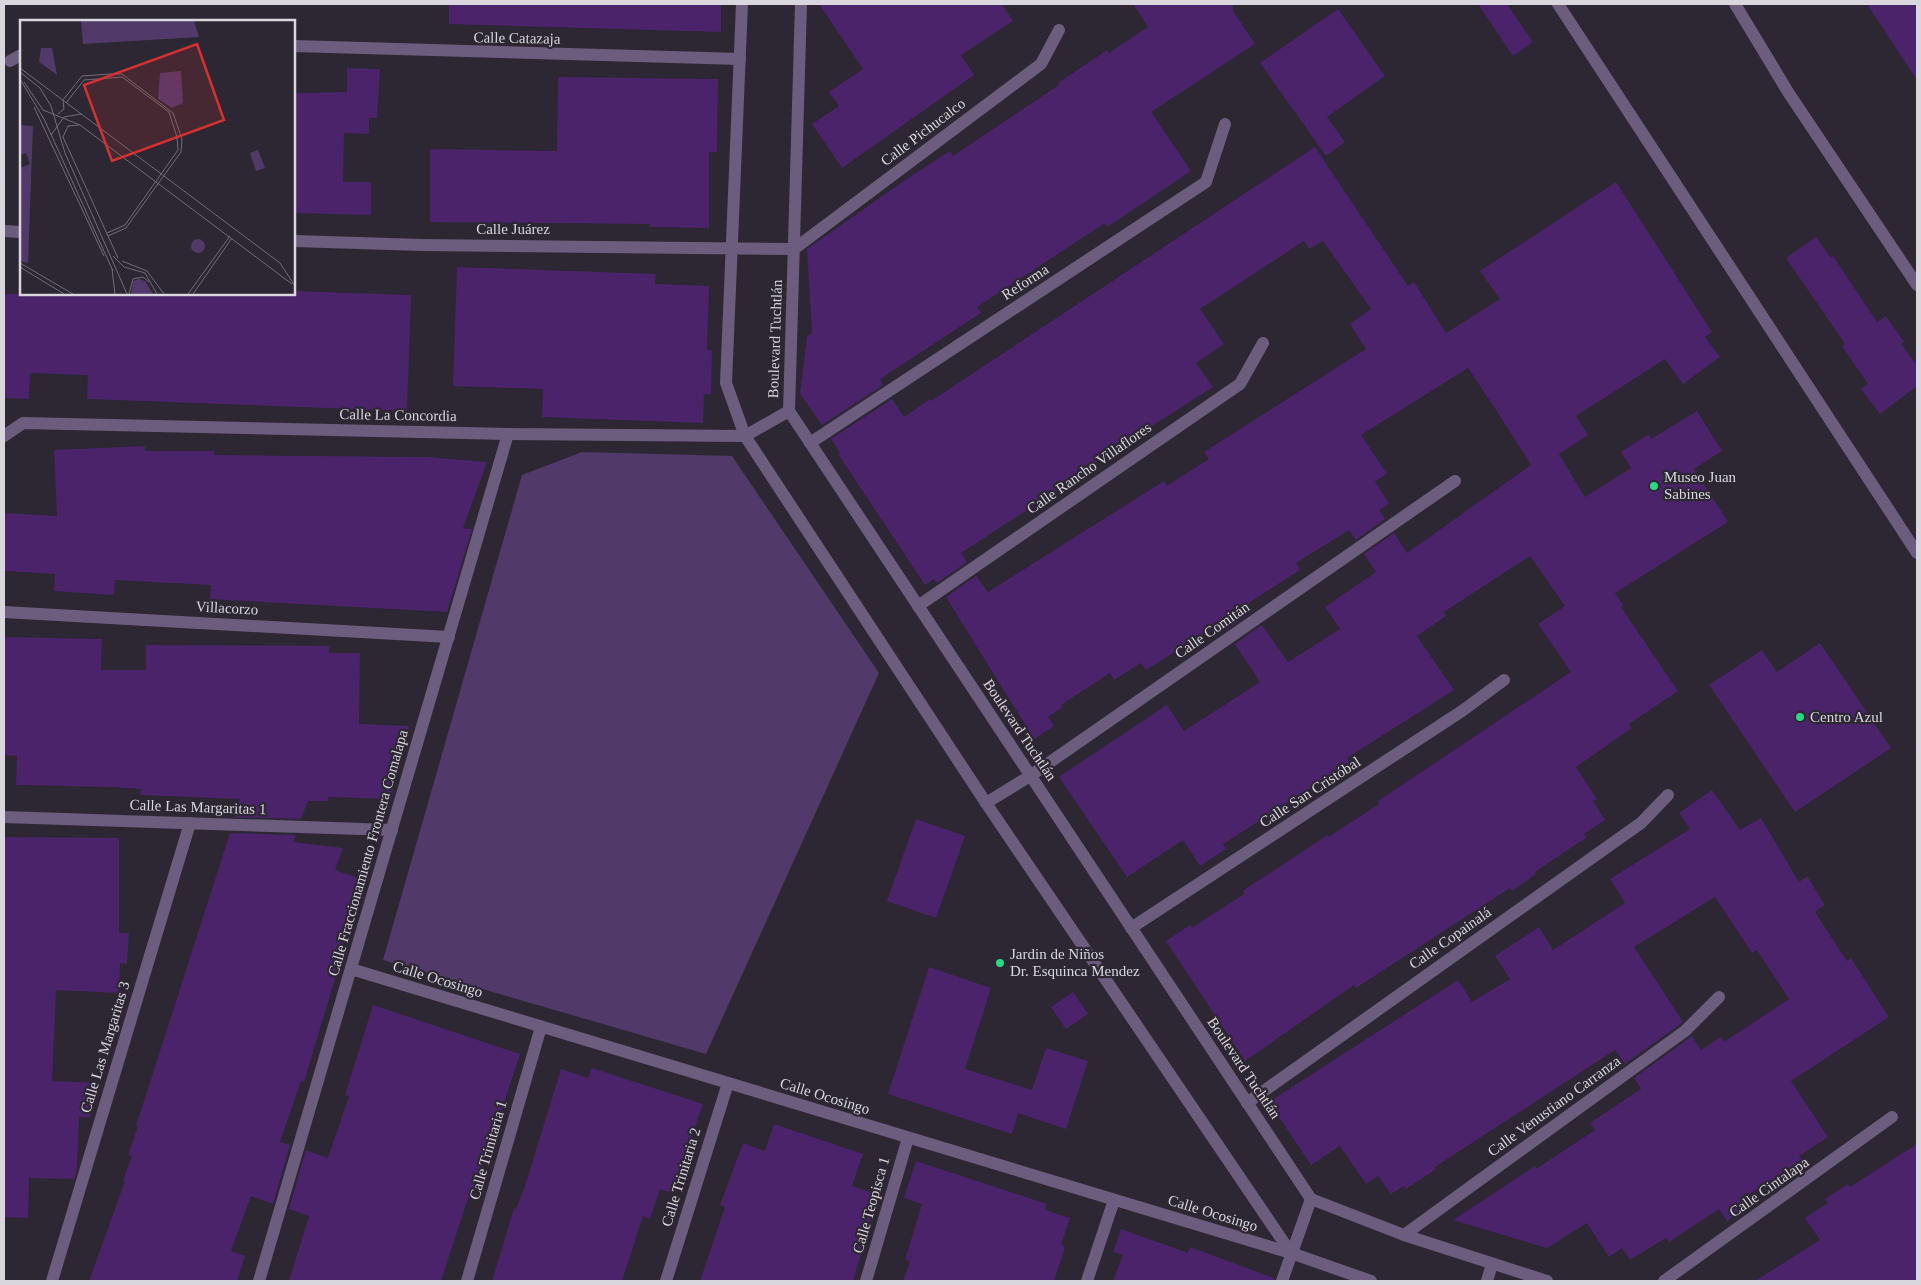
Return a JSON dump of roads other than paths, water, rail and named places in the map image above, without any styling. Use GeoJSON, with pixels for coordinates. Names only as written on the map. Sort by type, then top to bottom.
{"type":"FeatureCollection","features":[{"type":"Feature","properties":{"kind":"street"},"geometry":{"type":"LineString","coordinates":[[742,4],[726,383],[745,436],[986,803],[1290,1253],[1371,1281]]}},
{"type":"Feature","properties":{"kind":"street","name":"Boulevard Tuchtlán"},"geometry":{"type":"LineString","coordinates":[[801,4],[789,411],[1311,1199]]}},
{"type":"Feature","properties":{"kind":"street"},"geometry":{"type":"LineString","coordinates":[[1558,4],[1917,553]]}},
{"type":"Feature","properties":{"kind":"street"},"geometry":{"type":"LineString","coordinates":[[1735,4],[1788,92],[1917,285]]}},
{"type":"Feature","properties":{"kind":"street","name":"Calle Pichucalco"},"geometry":{"type":"LineString","coordinates":[[794,250],[1041,64],[1059,30]]}},
{"type":"Feature","properties":{"kind":"street","name":"Calle Catazaja"},"geometry":{"type":"LineString","coordinates":[[295,46],[740,60]]}},
{"type":"Feature","properties":{"kind":"street","name":"Reforma"},"geometry":{"type":"LineString","coordinates":[[810,443],[1206,182],[1225,124]]}},
{"type":"Feature","properties":{"kind":"street"},"geometry":{"type":"LineString","coordinates":[[4,231],[20,232]]}},
{"type":"Feature","properties":{"kind":"street","name":"Calle Juárez"},"geometry":{"type":"LineString","coordinates":[[295,241],[422,245],[732,247],[794,250]]}},
{"type":"Feature","properties":{"kind":"street","name":"Calle Rancho Villaflores"},"geometry":{"type":"LineString","coordinates":[[918,606],[1240,384],[1263,344]]}},
{"type":"Feature","properties":{"kind":"street"},"geometry":{"type":"LineString","coordinates":[[745,436],[789,411]]}},
{"type":"Feature","properties":{"kind":"street","name":"Calle La Concordia"},"geometry":{"type":"LineString","coordinates":[[4,436],[23,423],[508,434],[745,436]]}},
{"type":"Feature","properties":{"kind":"street","name":"Calle Fraccionamiento Frontera Comalapa"},"geometry":{"type":"LineString","coordinates":[[259,1281],[508,434]]}},
{"type":"Feature","properties":{"kind":"street","name":"Calle Comitán"},"geometry":{"type":"LineString","coordinates":[[986,803],[1030,776],[1455,481]]}},
{"type":"Feature","properties":{"kind":"street","name":"Villacorzo"},"geometry":{"type":"LineString","coordinates":[[4,612],[449,637]]}},
{"type":"Feature","properties":{"kind":"street","name":"Calle San Cristóbal"},"geometry":{"type":"LineString","coordinates":[[1131,928],[1462,712],[1504,680]]}},
{"type":"Feature","properties":{"kind":"street","name":"Calle Copainalá"},"geometry":{"type":"LineString","coordinates":[[1247,1103],[1641,822],[1668,795]]}},
{"type":"Feature","properties":{"kind":"street","name":"Calle Las Margaritas 1"},"geometry":{"type":"LineString","coordinates":[[4,817],[392,830]]}},
{"type":"Feature","properties":{"kind":"street","name":"Calle Las Margaritas 3"},"geometry":{"type":"LineString","coordinates":[[52,1281],[190,823]]}},
{"type":"Feature","properties":{"kind":"street","name":"Calle Ocosingo"},"geometry":{"type":"LineString","coordinates":[[351,969],[1290,1253]]}},
{"type":"Feature","properties":{"kind":"street","name":"Calle Venustiano Carranza"},"geometry":{"type":"LineString","coordinates":[[1404,1235],[1685,1031],[1719,997]]}},
{"type":"Feature","properties":{"kind":"street","name":"Calle Trinitaria 1"},"geometry":{"type":"LineString","coordinates":[[467,1281],[541,1027]]}},
{"type":"Feature","properties":{"kind":"street","name":"Calle Trinitaria 2"},"geometry":{"type":"LineString","coordinates":[[666,1281],[728,1083]]}},
{"type":"Feature","properties":{"kind":"street","name":"Calle Cintalapa"},"geometry":{"type":"LineString","coordinates":[[1664,1281],[1892,1117]]}},
{"type":"Feature","properties":{"kind":"street","name":"Calle Teopisca 1"},"geometry":{"type":"LineString","coordinates":[[866,1281],[908,1138]]}},
{"type":"Feature","properties":{"kind":"street"},"geometry":{"type":"LineString","coordinates":[[1282,1281],[1290,1253],[1311,1199],[1404,1235],[1547,1281]]}},
{"type":"Feature","properties":{"kind":"street"},"geometry":{"type":"LineString","coordinates":[[1087,1281],[1114,1200]]}},
{"type":"Feature","properties":{"kind":"street"},"geometry":{"type":"LineString","coordinates":[[1487,1281],[1492,1264]]}},
{"type":"Feature","properties":{"kind":"place","name":"Museo Juan Sabines"},"geometry":{"type":"Point","coordinates":[1654,486]}},
{"type":"Feature","properties":{"kind":"place","name":"Centro Azul"},"geometry":{"type":"Point","coordinates":[1800,717]}},
{"type":"Feature","properties":{"kind":"place","name":"Jardin de Niños Dr. Esquinca Mendez"},"geometry":{"type":"Point","coordinates":[1000,963]}}]}
